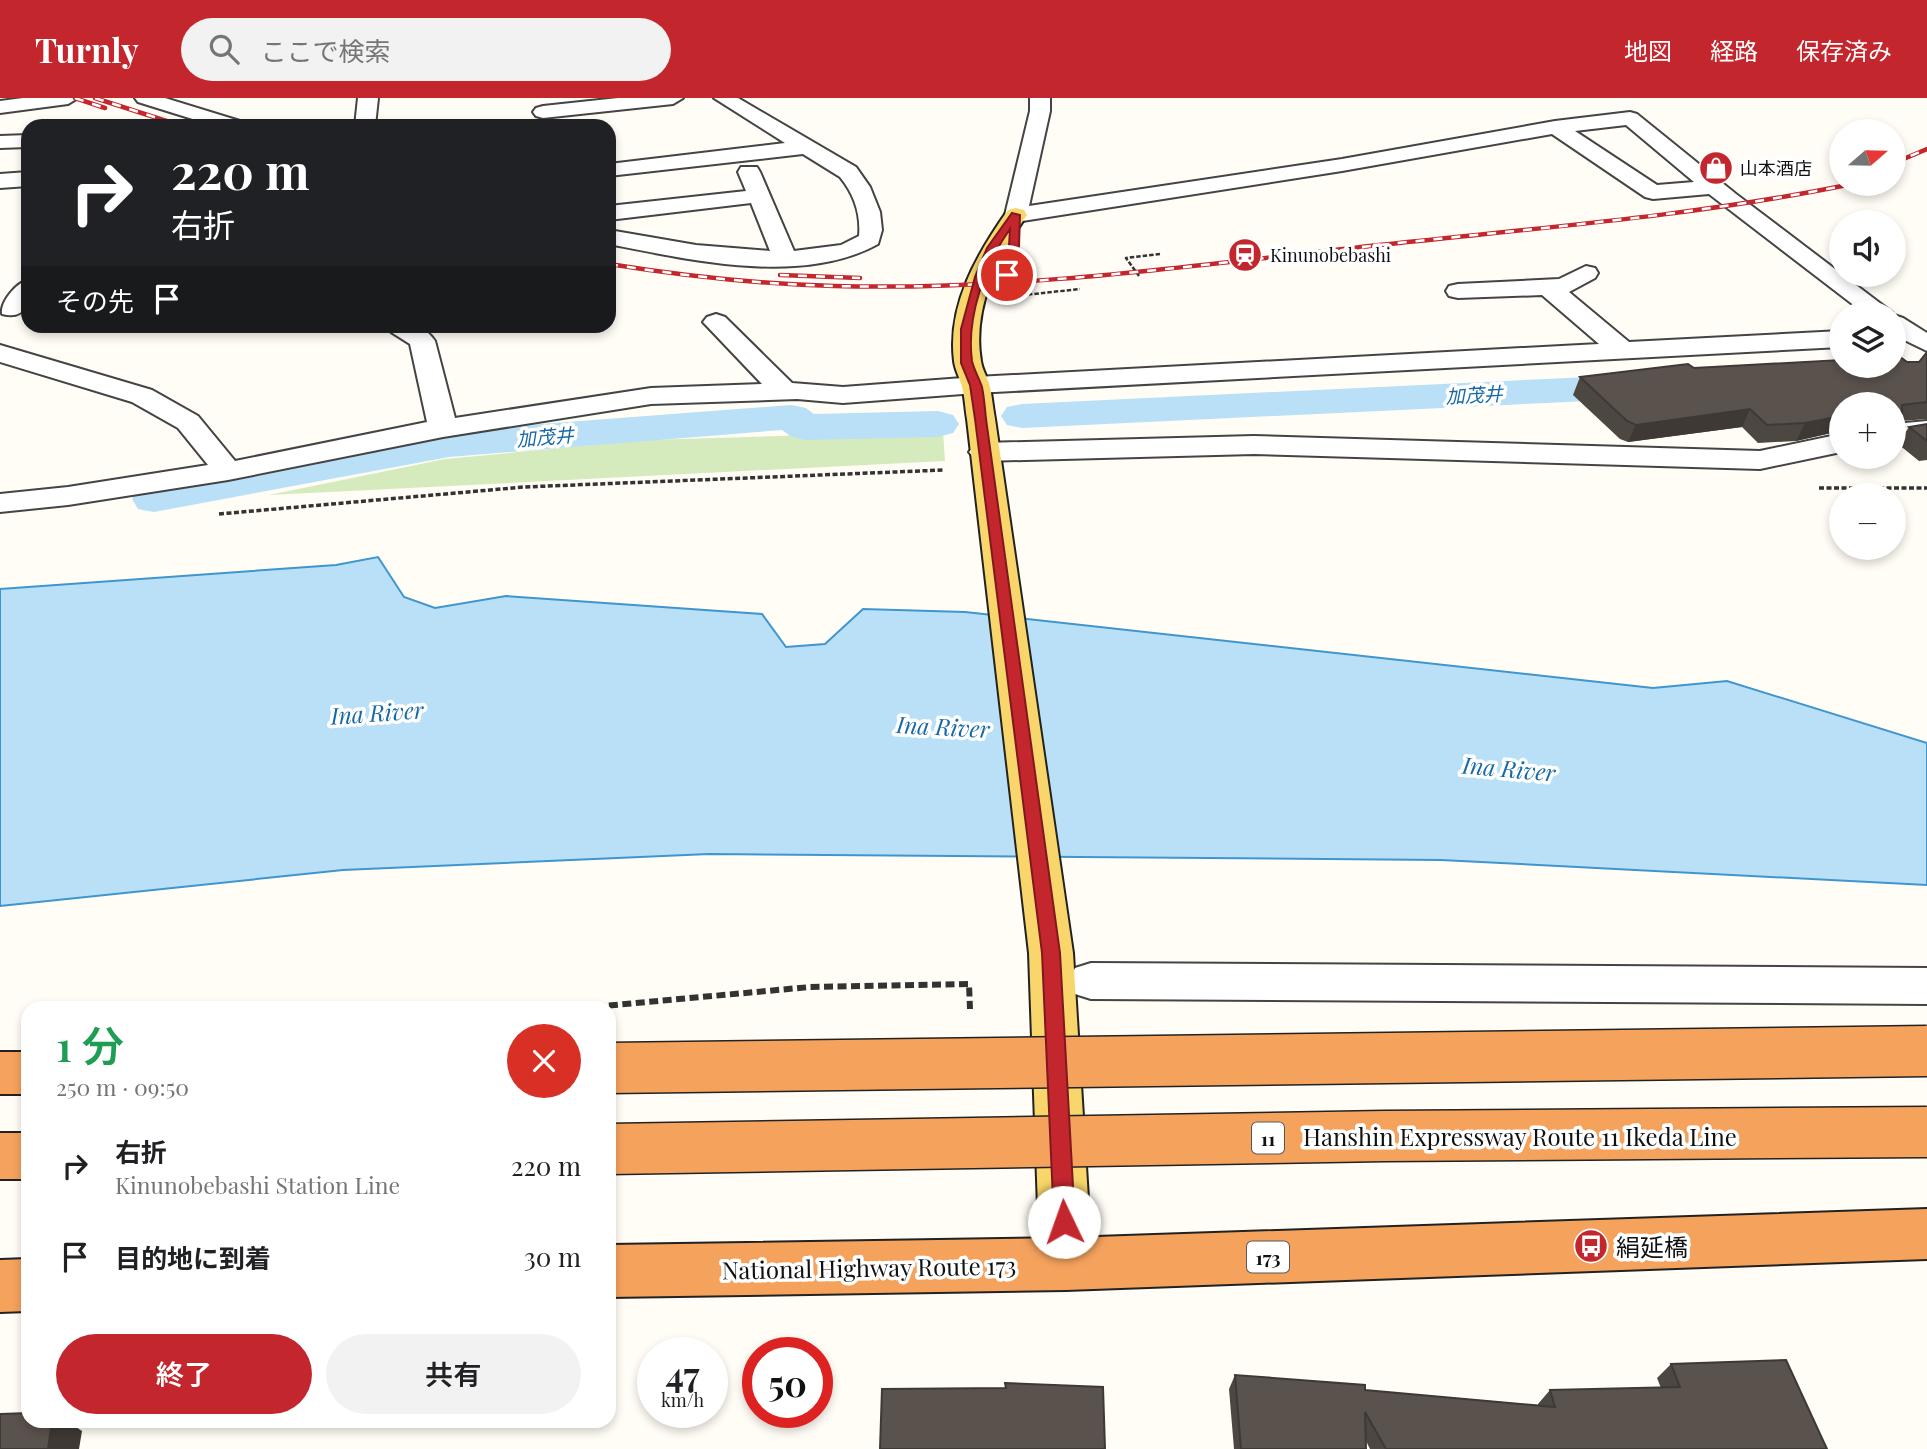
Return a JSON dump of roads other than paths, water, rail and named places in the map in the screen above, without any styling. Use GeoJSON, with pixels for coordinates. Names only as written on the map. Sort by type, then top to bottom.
{"type":"FeatureCollection","features":[{"type":"Feature","properties":{"kind":"highway"},"geometry":{"type":"LineString","coordinates":[[616,1068],[1927,1051]]}},
{"type":"Feature","properties":{"kind":"highway"},"geometry":{"type":"LineString","coordinates":[[0,1073],[21,1073]]}},
{"type":"Feature","properties":{"kind":"highway","name":"Hanshin Expressway Route 11 Ikeda Line"},"geometry":{"type":"LineString","coordinates":[[616,1149],[1385,1136],[1927,1132]]}},
{"type":"Feature","properties":{"kind":"highway"},"geometry":{"type":"LineString","coordinates":[[0,1156],[21,1156]]}},
{"type":"Feature","properties":{"kind":"highway","name":"National Highway Route 173"},"geometry":{"type":"LineString","coordinates":[[616,1271],[1066,1264],[1927,1234]]}},
{"type":"Feature","properties":{"kind":"highway"},"geometry":{"type":"LineString","coordinates":[[0,1286],[21,1285]]}},
{"type":"Feature","properties":{"kind":"main road"},"geometry":{"type":"LineString","coordinates":[[976,385],[988,328],[1004,286],[1014,246],[1016,215]]}},
{"type":"Feature","properties":{"kind":"main road"},"geometry":{"type":"LineString","coordinates":[[1016,215],[992,248],[980,277],[966,329],[967,363],[976,385],[981,419],[1051,953],[1066,1264]]}},
{"type":"Feature","properties":{"kind":"street"},"geometry":{"type":"LineString","coordinates":[[0,107],[68,98]]}},
{"type":"Feature","properties":{"kind":"street"},"geometry":{"type":"LineString","coordinates":[[145,98],[189,103],[222,119]]}},
{"type":"Feature","properties":{"kind":"street"},"geometry":{"type":"LineString","coordinates":[[366,119],[368,98]]}},
{"type":"Feature","properties":{"kind":"street"},"geometry":{"type":"LineString","coordinates":[[543,112],[673,98]]}},
{"type":"Feature","properties":{"kind":"street"},"geometry":{"type":"LineString","coordinates":[[1040,98],[1040,111],[1016,215],[1342,165],[1555,127],[1630,118]]}},
{"type":"Feature","properties":{"kind":"street"},"geometry":{"type":"LineString","coordinates":[[733,103],[766,102]]}},
{"type":"Feature","properties":{"kind":"street"},"geometry":{"type":"LineString","coordinates":[[616,238],[678,250],[815,258],[849,250],[870,239],[872,223],[861,187],[848,172],[733,103]]}},
{"type":"Feature","properties":{"kind":"street"},"geometry":{"type":"LineString","coordinates":[[1598,103],[1630,118],[1714,187],[1864,301]]}},
{"type":"Feature","properties":{"kind":"street"},"geometry":{"type":"LineString","coordinates":[[1555,127],[1653,192],[1714,187]]}},
{"type":"Feature","properties":{"kind":"street"},"geometry":{"type":"LineString","coordinates":[[0,142],[21,141]]}},
{"type":"Feature","properties":{"kind":"street"},"geometry":{"type":"LineString","coordinates":[[616,169],[808,147]]}},
{"type":"Feature","properties":{"kind":"street"},"geometry":{"type":"LineString","coordinates":[[743,155],[757,196],[785,257]]}},
{"type":"Feature","properties":{"kind":"street"},"geometry":{"type":"LineString","coordinates":[[0,181],[21,180]]}},
{"type":"Feature","properties":{"kind":"street"},"geometry":{"type":"LineString","coordinates":[[616,212],[757,196]]}},
{"type":"Feature","properties":{"kind":"street"},"geometry":{"type":"LineString","coordinates":[[1458,291],[1565,286],[1586,273]]}},
{"type":"Feature","properties":{"kind":"street"},"geometry":{"type":"LineString","coordinates":[[1548,287],[1623,351]]}},
{"type":"Feature","properties":{"kind":"street"},"geometry":{"type":"LineString","coordinates":[[716,322],[786,392]]}},
{"type":"Feature","properties":{"kind":"street"},"geometry":{"type":"LineString","coordinates":[[410,333],[422,341],[443,428]]}},
{"type":"Feature","properties":{"kind":"street"},"geometry":{"type":"LineString","coordinates":[[0,503],[68,496],[228,471],[443,428],[651,396],[786,392],[843,396],[976,385],[1829,340]]}},
{"type":"Feature","properties":{"kind":"street"},"geometry":{"type":"LineString","coordinates":[[0,354],[142,396],[188,422],[228,471]]}},
{"type":"Feature","properties":{"kind":"street"},"geometry":{"type":"LineString","coordinates":[[1906,432],[1927,430]]}},
{"type":"Feature","properties":{"kind":"street"},"geometry":{"type":"LineString","coordinates":[[984,452],[1254,445],[1760,460],[1829,446]]}},
{"type":"Feature","properties":{"kind":"street"},"geometry":{"type":"LineString","coordinates":[[1091,981],[1927,986]]}},
{"type":"Feature","properties":{"kind":"water","name":"Ina River"},"geometry":{"type":"Polygon","coordinates":[[[378,557],[404,597],[435,608],[506,596],[762,614],[786,647],[825,644],[863,609],[965,612],[1653,688],[1727,681],[1927,743],[1927,885],[1441,860],[709,854],[343,870],[0,906],[0,589],[336,565],[378,557]]]}},
{"type":"Feature","properties":{"kind":"waterway","name":"加茂井"},"geometry":{"type":"LineString","coordinates":[[1022,416],[1652,386]]}},
{"type":"Feature","properties":{"kind":"waterway","name":"加茂井"},"geometry":{"type":"LineString","coordinates":[[154,499],[449,444],[791,417],[805,427],[938,424]]}},
{"type":"Feature","properties":{"kind":"railway"},"geometry":{"type":"LineString","coordinates":[[75,98],[105,108]]}},
{"type":"Feature","properties":{"kind":"railway"},"geometry":{"type":"LineString","coordinates":[[95,98],[160,119]]}},
{"type":"Feature","properties":{"kind":"railway"},"geometry":{"type":"LineString","coordinates":[[1906,158],[1927,149]]}},
{"type":"Feature","properties":{"kind":"railway"},"geometry":{"type":"LineString","coordinates":[[616,265],[721,279],[806,285],[970,285],[1107,275],[1616,220],[1734,205],[1829,188]]}},
{"type":"Feature","properties":{"kind":"railway"},"geometry":{"type":"LineString","coordinates":[[780,275],[860,278]]}},
{"type":"Feature","properties":{"kind":"place","name":"山本酒店"},"geometry":{"type":"Point","coordinates":[1716,168]}},
{"type":"Feature","properties":{"kind":"place","name":"Kinunobebashi"},"geometry":{"type":"Point","coordinates":[1245,255]}},
{"type":"Feature","properties":{"kind":"place","name":"絹延橋"},"geometry":{"type":"Point","coordinates":[1591,1246]}}]}
